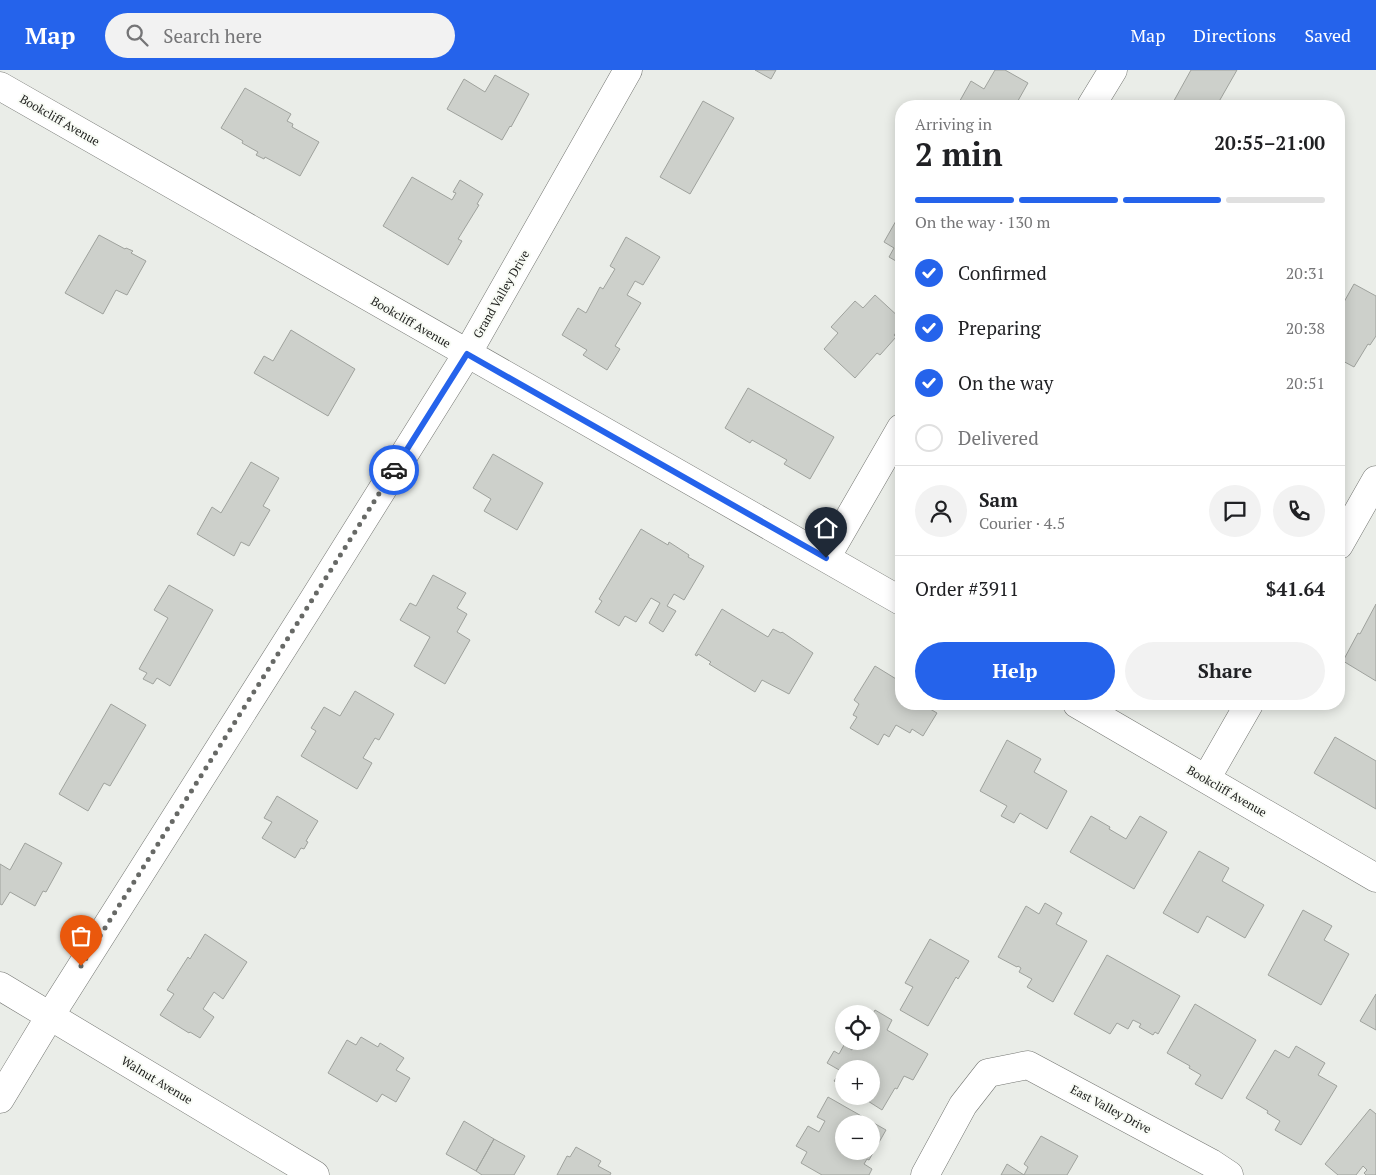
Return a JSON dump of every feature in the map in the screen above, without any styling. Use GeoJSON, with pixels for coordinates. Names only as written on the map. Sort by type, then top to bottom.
{"type":"FeatureCollection","features":[{"type":"Feature","properties":{"kind":"street","name":"Grand Valley Drive"},"geometry":{"type":"LineString","coordinates":[[0,1099],[50,1016],[467,354],[628,70]]}},
{"type":"Feature","properties":{"kind":"street"},"geometry":{"type":"LineString","coordinates":[[1095,100],[1113,70]]}},
{"type":"Feature","properties":{"kind":"street","name":"Bookcliff Avenue"},"geometry":{"type":"LineString","coordinates":[[0,86],[895,598]]}},
{"type":"Feature","properties":{"kind":"street"},"geometry":{"type":"LineString","coordinates":[[826,558],[895,438]]}},
{"type":"Feature","properties":{"kind":"street"},"geometry":{"type":"LineString","coordinates":[[1345,535],[1376,480]]}},
{"type":"Feature","properties":{"kind":"street","name":"Bookcliff Avenue"},"geometry":{"type":"LineString","coordinates":[[1087,710],[1376,878]]}},
{"type":"Feature","properties":{"kind":"street"},"geometry":{"type":"LineString","coordinates":[[1206,779],[1246,710]]}},
{"type":"Feature","properties":{"kind":"street","name":"Walnut Avenue"},"geometry":{"type":"LineString","coordinates":[[0,986],[315,1175]]}},
{"type":"Feature","properties":{"kind":"street","name":"East Valley Drive"},"geometry":{"type":"LineString","coordinates":[[925,1175],[963,1106],[988,1073],[1028,1065],[1211,1163],[1229,1175]]}},
{"type":"Feature","properties":{"kind":"building"},"geometry":{"type":"Polygon","coordinates":[[[755,70],[776,70],[771,79],[755,70]]]}},
{"type":"Feature","properties":{"kind":"building"},"geometry":{"type":"Polygon","coordinates":[[[995,70],[1005,70],[1028,83],[1018,100],[960,100],[971,81],[984,89],[995,70]]]}},
{"type":"Feature","properties":{"kind":"building"},"geometry":{"type":"Polygon","coordinates":[[[1191,70],[1237,70],[1220,100],[1174,100],[1191,70]]]}},
{"type":"Feature","properties":{"kind":"building"},"geometry":{"type":"Polygon","coordinates":[[[495,75],[529,94],[502,140],[447,109],[464,79],[485,92],[495,75]]]}},
{"type":"Feature","properties":{"kind":"building"},"geometry":{"type":"Polygon","coordinates":[[[245,88],[291,114],[287,121],[293,124],[292,127],[319,142],[300,176],[265,157],[264,159],[256,155],[258,152],[221,128],[245,88]]]}},
{"type":"Feature","properties":{"kind":"building"},"geometry":{"type":"Polygon","coordinates":[[[703,101],[734,118],[690,194],[660,177],[703,101]]]}},
{"type":"Feature","properties":{"kind":"building"},"geometry":{"type":"Polygon","coordinates":[[[412,177],[452,200],[456,193],[453,192],[460,180],[483,194],[477,204],[479,205],[458,239],[462,241],[448,265],[383,226],[412,177]]]}},
{"type":"Feature","properties":{"kind":"building"},"geometry":{"type":"Polygon","coordinates":[[[895,223],[895,260],[889,257],[894,248],[884,242],[895,223]]]}},
{"type":"Feature","properties":{"kind":"building"},"geometry":{"type":"Polygon","coordinates":[[[99,235],[125,249],[133,251],[131,253],[146,261],[127,295],[116,290],[103,314],[65,293],[99,235]]]}},
{"type":"Feature","properties":{"kind":"building"},"geometry":{"type":"Polygon","coordinates":[[[626,237],[660,257],[643,285],[635,281],[627,295],[641,303],[615,346],[620,349],[607,370],[583,355],[587,350],[562,335],[578,308],[586,313],[600,287],[603,289],[615,269],[610,266],[626,237]]]}},
{"type":"Feature","properties":{"kind":"building"},"geometry":{"type":"Polygon","coordinates":[[[1354,284],[1376,296],[1376,336],[1370,345],[1368,344],[1354,367],[1345,362],[1345,300],[1354,284]]]}},
{"type":"Feature","properties":{"kind":"building"},"geometry":{"type":"Polygon","coordinates":[[[875,295],[895,313],[895,338],[880,355],[877,353],[855,378],[824,349],[838,333],[831,327],[855,301],[863,308],[875,295]]]}},
{"type":"Feature","properties":{"kind":"building"},"geometry":{"type":"Polygon","coordinates":[[[291,330],[355,369],[328,416],[254,373],[264,356],[273,361],[291,330]]]}},
{"type":"Feature","properties":{"kind":"building"},"geometry":{"type":"Polygon","coordinates":[[[748,388],[834,437],[810,479],[784,464],[787,460],[752,440],[750,443],[725,428],[748,388]]]}},
{"type":"Feature","properties":{"kind":"building"},"geometry":{"type":"Polygon","coordinates":[[[493,454],[543,483],[517,530],[484,511],[491,499],[473,488],[493,454]]]}},
{"type":"Feature","properties":{"kind":"building"},"geometry":{"type":"Polygon","coordinates":[[[251,462],[279,478],[263,506],[270,510],[249,546],[241,542],[234,556],[197,534],[212,507],[221,513],[251,462]]]}},
{"type":"Feature","properties":{"kind":"building"},"geometry":{"type":"Polygon","coordinates":[[[641,529],[668,545],[669,542],[689,555],[688,557],[704,566],[684,600],[674,594],[667,606],[676,611],[663,632],[649,623],[660,603],[651,598],[636,622],[625,616],[619,626],[595,612],[602,601],[599,599],[641,529]]]}},
{"type":"Feature","properties":{"kind":"building"},"geometry":{"type":"Polygon","coordinates":[[[433,575],[466,593],[457,608],[467,614],[457,632],[470,640],[445,684],[414,666],[430,637],[400,620],[410,603],[416,606],[433,575]]]}},
{"type":"Feature","properties":{"kind":"building"},"geometry":{"type":"Polygon","coordinates":[[[169,585],[213,610],[170,686],[157,678],[153,684],[143,679],[147,673],[139,669],[168,618],[154,610],[169,585]]]}},
{"type":"Feature","properties":{"kind":"building"},"geometry":{"type":"Polygon","coordinates":[[[1376,604],[1376,681],[1345,662],[1345,657],[1358,633],[1360,634],[1376,604]]]}},
{"type":"Feature","properties":{"kind":"building"},"geometry":{"type":"Polygon","coordinates":[[[722,609],[768,637],[773,629],[782,632],[813,653],[789,694],[762,680],[755,692],[709,664],[711,662],[698,654],[697,656],[695,655],[722,609]]]}},
{"type":"Feature","properties":{"kind":"building"},"geometry":{"type":"Polygon","coordinates":[[[875,666],[895,678],[895,710],[932,710],[937,713],[923,736],[912,729],[910,733],[896,725],[889,737],[884,734],[878,745],[850,728],[857,717],[853,715],[859,704],[854,700],[875,666]]]}},
{"type":"Feature","properties":{"kind":"building"},"geometry":{"type":"Polygon","coordinates":[[[355,691],[394,714],[379,740],[375,738],[363,758],[372,763],[357,789],[301,756],[316,731],[311,728],[324,707],[340,716],[355,691]]]}},
{"type":"Feature","properties":{"kind":"building"},"geometry":{"type":"Polygon","coordinates":[[[111,704],[146,725],[110,786],[104,783],[88,811],[59,794],[111,704]]]}},
{"type":"Feature","properties":{"kind":"building"},"geometry":{"type":"Polygon","coordinates":[[[1335,737],[1376,761],[1376,809],[1314,773],[1335,737]]]}},
{"type":"Feature","properties":{"kind":"building"},"geometry":{"type":"Polygon","coordinates":[[[1007,740],[1041,759],[1034,772],[1067,791],[1047,829],[1020,813],[1014,823],[1001,816],[1007,806],[980,791],[1007,740]]]}},
{"type":"Feature","properties":{"kind":"building"},"geometry":{"type":"Polygon","coordinates":[[[277,796],[318,821],[306,841],[308,842],[304,849],[301,848],[295,858],[262,838],[272,822],[264,818],[277,796]]]}},
{"type":"Feature","properties":{"kind":"building"},"geometry":{"type":"Polygon","coordinates":[[[1091,816],[1126,839],[1140,816],[1167,832],[1134,889],[1070,852],[1091,816]]]}},
{"type":"Feature","properties":{"kind":"building"},"geometry":{"type":"Polygon","coordinates":[[[25,843],[62,863],[46,892],[43,891],[35,906],[10,892],[2,905],[0,904],[0,864],[10,870],[25,843]]]}},
{"type":"Feature","properties":{"kind":"building"},"geometry":{"type":"Polygon","coordinates":[[[1199,851],[1229,868],[1222,881],[1264,905],[1245,938],[1207,916],[1198,933],[1163,913],[1199,851]]]}},
{"type":"Feature","properties":{"kind":"building"},"geometry":{"type":"Polygon","coordinates":[[[1045,903],[1062,913],[1056,924],[1087,941],[1053,1002],[1027,987],[1032,979],[1019,972],[1021,968],[998,957],[1026,906],[1039,914],[1045,903]]]}},
{"type":"Feature","properties":{"kind":"building"},"geometry":{"type":"Polygon","coordinates":[[[1303,910],[1332,926],[1324,940],[1349,954],[1321,1005],[1268,975],[1303,910]]]}},
{"type":"Feature","properties":{"kind":"building"},"geometry":{"type":"Polygon","coordinates":[[[205,934],[247,962],[223,999],[214,992],[203,1009],[214,1017],[200,1038],[160,1015],[174,994],[167,990],[188,957],[190,959],[205,934]]]}},
{"type":"Feature","properties":{"kind":"building"},"geometry":{"type":"Polygon","coordinates":[[[930,939],[969,961],[958,979],[956,977],[928,1026],[900,1010],[913,987],[905,983],[930,939]]]}},
{"type":"Feature","properties":{"kind":"building"},"geometry":{"type":"Polygon","coordinates":[[[1107,955],[1180,996],[1158,1034],[1155,1032],[1153,1035],[1139,1027],[1141,1024],[1133,1020],[1128,1029],[1117,1023],[1110,1034],[1074,1014],[1107,955]]]}},
{"type":"Feature","properties":{"kind":"building"},"geometry":{"type":"Polygon","coordinates":[[[1376,994],[1376,1030],[1360,1021],[1376,994]]]}},
{"type":"Feature","properties":{"kind":"building"},"geometry":{"type":"Polygon","coordinates":[[[1195,1004],[1256,1040],[1222,1099],[1195,1084],[1201,1075],[1189,1068],[1190,1066],[1167,1053],[1195,1004]]]}},
{"type":"Feature","properties":{"kind":"building"},"geometry":{"type":"Polygon","coordinates":[[[880,1013],[892,1020],[887,1030],[928,1054],[913,1080],[904,1076],[882,1110],[874,1105],[880,1105],[880,1060],[835,1060],[835,1068],[827,1063],[834,1051],[839,1054],[841,1050],[880,1050],[880,1013]]]}},
{"type":"Feature","properties":{"kind":"building"},"geometry":{"type":"Polygon","coordinates":[[[361,1037],[378,1047],[380,1043],[404,1058],[396,1070],[410,1078],[396,1102],[382,1094],[377,1102],[328,1073],[347,1040],[356,1045],[361,1037]]]}},
{"type":"Feature","properties":{"kind":"building"},"geometry":{"type":"Polygon","coordinates":[[[1296,1046],[1325,1063],[1318,1075],[1337,1086],[1301,1145],[1275,1130],[1280,1121],[1267,1113],[1268,1111],[1246,1098],[1275,1050],[1289,1058],[1296,1046]]]}},
{"type":"Feature","properties":{"kind":"building"},"geometry":{"type":"Polygon","coordinates":[[[828,1097],[835,1101],[835,1105],[842,1105],[860,1115],[835,1115],[835,1160],[866,1160],[864,1164],[872,1169],[869,1175],[822,1175],[801,1163],[807,1152],[796,1146],[808,1126],[819,1132],[825,1121],[817,1117],[828,1097]]]}},
{"type":"Feature","properties":{"kind":"building"},"geometry":{"type":"Polygon","coordinates":[[[1370,1109],[1376,1114],[1376,1175],[1366,1175],[1364,1173],[1367,1170],[1363,1166],[1356,1175],[1338,1175],[1325,1164],[1370,1109]]]}},
{"type":"Feature","properties":{"kind":"building"},"geometry":{"type":"Polygon","coordinates":[[[464,1121],[494,1139],[476,1171],[446,1154],[464,1121]]]}},
{"type":"Feature","properties":{"kind":"building"},"geometry":{"type":"Polygon","coordinates":[[[880,1127],[886,1130],[880,1141],[880,1127]]]}},
{"type":"Feature","properties":{"kind":"building"},"geometry":{"type":"Polygon","coordinates":[[[1041,1136],[1078,1156],[1067,1175],[1024,1175],[1028,1167],[1024,1164],[1041,1136]]]}},
{"type":"Feature","properties":{"kind":"building"},"geometry":{"type":"Polygon","coordinates":[[[494,1139],[525,1156],[514,1175],[482,1175],[476,1171],[494,1139]]]}},
{"type":"Feature","properties":{"kind":"building"},"geometry":{"type":"Polygon","coordinates":[[[576,1147],[601,1161],[598,1166],[611,1173],[610,1175],[557,1175],[567,1156],[570,1157],[576,1147]]]}},
{"type":"Feature","properties":{"kind":"building"},"geometry":{"type":"Polygon","coordinates":[[[1007,1164],[1024,1175],[1001,1175],[1007,1164]]]}},
{"type":"Feature","properties":{"kind":"way so far"},"geometry":{"type":"LineString","coordinates":[[81,966],[394,470]]}},
{"type":"Feature","properties":{"kind":"route"},"geometry":{"type":"LineString","coordinates":[[394,470],[467,354],[826,558]]}}]}
